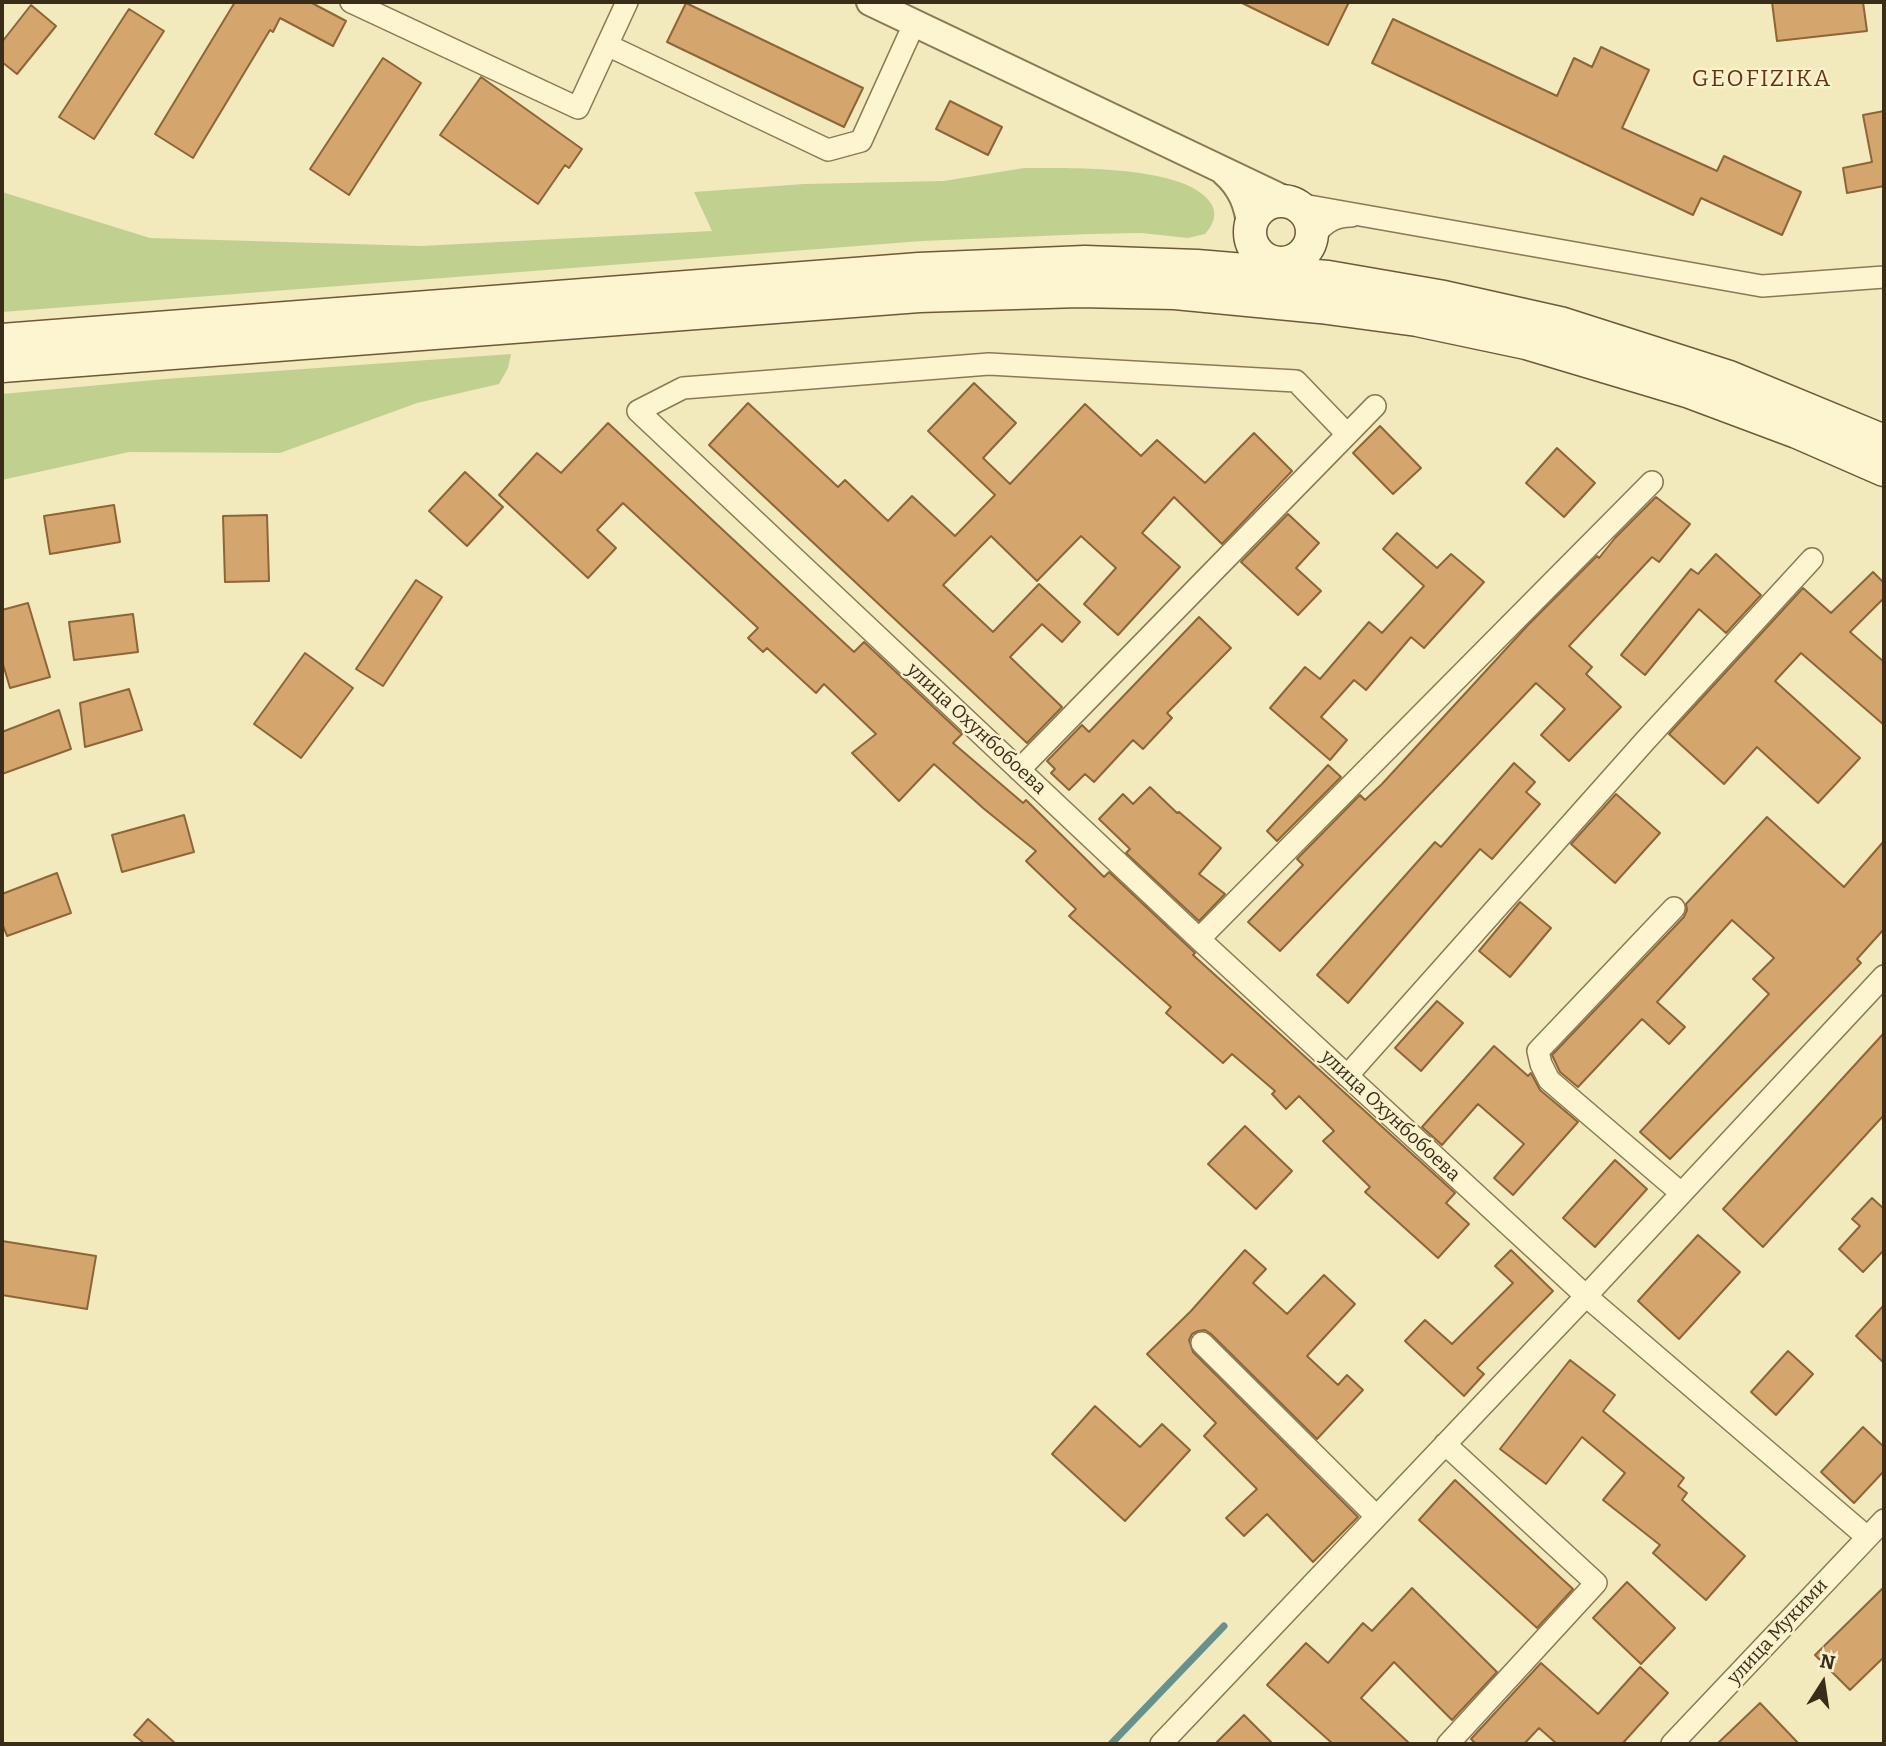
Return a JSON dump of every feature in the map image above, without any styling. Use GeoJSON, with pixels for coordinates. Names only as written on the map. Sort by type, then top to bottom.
{"type":"FeatureCollection","features":[{"type":"Feature","properties":{"kind":"main road"},"geometry":{"type":"LineString","coordinates":[[1225,298],[1278,251],[1312,227],[1308,217],[1292,203],[1273,202],[1265,206],[1253,220],[1278,251],[1320,307]]}},
{"type":"Feature","properties":{"kind":"main road"},"geometry":{"type":"LineString","coordinates":[[2,340],[919,269],[1085,262],[1220,267],[1237,257],[1246,244],[1315,258],[1328,276]]}},
{"type":"Feature","properties":{"kind":"main road"},"geometry":{"type":"LineString","coordinates":[[1278,251],[1328,276],[1444,297],[1560,323],[1729,377],[1884,441]]}},
{"type":"Feature","properties":{"kind":"main road"},"geometry":{"type":"LineString","coordinates":[[2,366],[919,296],[1080,291],[1175,293],[1320,307],[1417,320],[1504,338],[1581,358],[1744,412],[1884,470]]}},
{"type":"Feature","properties":{"kind":"street"},"geometry":{"type":"LineString","coordinates":[[351,2],[578,108],[627,2]]}},
{"type":"Feature","properties":{"kind":"street"},"geometry":{"type":"LineString","coordinates":[[870,2],[1292,203],[1762,286],[1884,277]]}},
{"type":"Feature","properties":{"kind":"street"},"geometry":{"type":"LineString","coordinates":[[607,45],[828,150],[861,141],[915,22]]}},
{"type":"Feature","properties":{"kind":"street"},"geometry":{"type":"LineString","coordinates":[[1221,169],[1241,191],[1248,209],[1278,251],[1331,220],[1358,216]]}},
{"type":"Feature","properties":{"kind":"street","name":"улица Охунбобоева"},"geometry":{"type":"LineString","coordinates":[[1347,434],[1296,381],[989,364],[683,388],[638,411],[1199,939],[1586,1296],[1867,1537]]}},
{"type":"Feature","properties":{"kind":"street"},"geometry":{"type":"LineString","coordinates":[[1019,770],[1375,406]]}},
{"type":"Feature","properties":{"kind":"street"},"geometry":{"type":"LineString","coordinates":[[1199,939],[1652,482]]}},
{"type":"Feature","properties":{"kind":"street"},"geometry":{"type":"LineString","coordinates":[[1347,1076],[1654,731],[1812,559]]}},
{"type":"Feature","properties":{"kind":"street"},"geometry":{"type":"LineString","coordinates":[[1674,908],[1538,1051],[1549,1080],[1681,1193]]}},
{"type":"Feature","properties":{"kind":"street"},"geometry":{"type":"LineString","coordinates":[[1160,1744],[1586,1296],[1884,976]]}},
{"type":"Feature","properties":{"kind":"street"},"geometry":{"type":"LineString","coordinates":[[1202,1343],[1376,1516]]}},
{"type":"Feature","properties":{"kind":"street"},"geometry":{"type":"LineString","coordinates":[[1445,1444],[1596,1583],[1448,1744]]}},
{"type":"Feature","properties":{"kind":"street","name":"улица Мукими"},"geometry":{"type":"LineString","coordinates":[[1672,1744],[1884,1520]]}},
{"type":"Feature","properties":{"kind":"green space"},"geometry":{"type":"Polygon","coordinates":[[[1024,168],[1096,169],[1154,175],[1179,182],[1199,192],[1212,205],[1213,220],[1205,234],[1188,238],[1141,233],[922,241],[2,312],[2,192],[150,238],[421,246],[712,231],[694,192],[804,184],[944,181],[1024,168]]]}},
{"type":"Feature","properties":{"kind":"green space"},"geometry":{"type":"Polygon","coordinates":[[[511,354],[508,368],[499,384],[417,403],[280,453],[129,452],[2,480],[2,394],[165,379],[511,354]]]}},
{"type":"Feature","properties":{"kind":"building"},"geometry":{"type":"Polygon","coordinates":[[[235,2],[310,2],[346,21],[333,46],[280,18],[273,32],[270,30],[193,158],[155,134],[235,2]]]}},
{"type":"Feature","properties":{"kind":"building"},"geometry":{"type":"Polygon","coordinates":[[[1240,2],[1349,2],[1328,45],[1240,2]]]}},
{"type":"Feature","properties":{"kind":"building"},"geometry":{"type":"Polygon","coordinates":[[[1772,2],[1863,2],[1867,31],[1777,41],[1772,2]]]}},
{"type":"Feature","properties":{"kind":"building"},"geometry":{"type":"Polygon","coordinates":[[[686,3],[863,88],[844,127],[667,42],[686,3]]]}},
{"type":"Feature","properties":{"kind":"building"},"geometry":{"type":"Polygon","coordinates":[[[31,5],[56,26],[17,74],[2,62],[2,42],[31,5]]]}},
{"type":"Feature","properties":{"kind":"building"},"geometry":{"type":"Polygon","coordinates":[[[129,9],[164,31],[94,139],[59,117],[129,9]]]}},
{"type":"Feature","properties":{"kind":"building"},"geometry":{"type":"Polygon","coordinates":[[[1393,19],[1557,96],[1574,58],[1592,67],[1601,47],[1649,70],[1622,128],[1717,171],[1724,156],[1801,192],[1782,235],[1701,198],[1693,215],[1372,63],[1393,19]]]}},
{"type":"Feature","properties":{"kind":"building"},"geometry":{"type":"Polygon","coordinates":[[[383,58],[421,83],[349,195],[310,169],[383,58]]]}},
{"type":"Feature","properties":{"kind":"building"},"geometry":{"type":"Polygon","coordinates":[[[481,77],[582,149],[569,168],[565,165],[538,204],[440,135],[481,77]]]}},
{"type":"Feature","properties":{"kind":"building"},"geometry":{"type":"Polygon","coordinates":[[[950,101],[1002,127],[988,155],[936,129],[950,101]]]}},
{"type":"Feature","properties":{"kind":"building"},"geometry":{"type":"Polygon","coordinates":[[[1884,111],[1884,186],[1847,193],[1843,168],[1872,162],[1863,115],[1884,111]]]}},
{"type":"Feature","properties":{"kind":"building"},"geometry":{"type":"Polygon","coordinates":[[[974,383],[1016,423],[983,458],[1010,484],[1085,404],[1141,456],[1157,440],[1205,483],[1254,433],[1292,471],[1222,544],[1174,497],[1142,533],[1180,567],[1118,635],[1084,604],[1116,568],[1081,536],[1037,581],[991,536],[943,585],[993,632],[1039,584],[1080,622],[1062,642],[1042,624],[1010,657],[1062,707],[1027,743],[709,445],[748,403],[838,487],[845,480],[888,521],[912,496],[955,536],[995,495],[928,431],[974,383]]]}},
{"type":"Feature","properties":{"kind":"building"},"geometry":{"type":"Polygon","coordinates":[[[608,423],[854,652],[864,642],[962,734],[953,743],[1023,803],[1026,800],[1104,877],[1109,872],[1195,953],[1193,955],[1455,1193],[1446,1203],[1469,1224],[1438,1258],[1365,1192],[1370,1187],[1323,1141],[1334,1131],[1299,1096],[1286,1109],[1272,1094],[1275,1091],[1232,1054],[1223,1063],[1166,1013],[1171,1007],[1069,916],[1076,909],[1026,861],[1036,851],[934,764],[899,801],[852,753],[876,734],[824,684],[816,693],[767,648],[763,652],[748,638],[758,628],[623,503],[597,530],[616,548],[588,578],[499,495],[537,453],[561,473],[608,423]]]}},
{"type":"Feature","properties":{"kind":"building"},"geometry":{"type":"Polygon","coordinates":[[[1380,426],[1421,468],[1393,494],[1353,453],[1380,426]]]}},
{"type":"Feature","properties":{"kind":"building"},"geometry":{"type":"Polygon","coordinates":[[[1557,448],[1595,483],[1564,517],[1526,483],[1557,448]]]}},
{"type":"Feature","properties":{"kind":"building"},"geometry":{"type":"Polygon","coordinates":[[[465,472],[503,507],[467,546],[429,511],[465,472]]]}},
{"type":"Feature","properties":{"kind":"building"},"geometry":{"type":"Polygon","coordinates":[[[1656,497],[1690,524],[1659,562],[1652,557],[1569,646],[1592,667],[1586,674],[1621,707],[1569,761],[1541,735],[1565,709],[1536,683],[1280,951],[1248,922],[1303,865],[1297,859],[1360,795],[1365,800],[1382,784],[1528,625],[1597,556],[1599,558],[1656,497]]]}},
{"type":"Feature","properties":{"kind":"building"},"geometry":{"type":"Polygon","coordinates":[[[114,505],[120,542],[50,554],[44,516],[114,505]]]}},
{"type":"Feature","properties":{"kind":"building"},"geometry":{"type":"Polygon","coordinates":[[[1288,514],[1319,543],[1296,568],[1321,591],[1298,615],[1241,562],[1288,514]]]}},
{"type":"Feature","properties":{"kind":"building"},"geometry":{"type":"Polygon","coordinates":[[[267,515],[269,581],[225,582],[223,516],[267,515]]]}},
{"type":"Feature","properties":{"kind":"building"},"geometry":{"type":"Polygon","coordinates":[[[1397,533],[1437,568],[1451,554],[1484,582],[1424,648],[1411,637],[1366,690],[1354,680],[1321,717],[1347,740],[1330,760],[1270,708],[1305,667],[1320,679],[1369,622],[1382,633],[1424,586],[1383,549],[1397,533]]]}},
{"type":"Feature","properties":{"kind":"building"},"geometry":{"type":"Polygon","coordinates":[[[1716,554],[1761,595],[1726,633],[1699,609],[1645,675],[1621,655],[1691,569],[1698,574],[1716,554]]]}},
{"type":"Feature","properties":{"kind":"building"},"geometry":{"type":"Polygon","coordinates":[[[1873,572],[1884,583],[1884,598],[1850,632],[1884,662],[1884,725],[1801,653],[1775,681],[1860,758],[1818,803],[1757,747],[1724,784],[1669,734],[1803,588],[1831,613],[1873,572]]]}},
{"type":"Feature","properties":{"kind":"building"},"geometry":{"type":"Polygon","coordinates":[[[416,580],[442,597],[383,686],[356,669],[416,580]]]}},
{"type":"Feature","properties":{"kind":"building"},"geometry":{"type":"Polygon","coordinates":[[[28,603],[50,677],[10,688],[2,661],[2,610],[28,603]]]}},
{"type":"Feature","properties":{"kind":"building"},"geometry":{"type":"Polygon","coordinates":[[[133,614],[138,652],[74,660],[69,622],[133,614]]]}},
{"type":"Feature","properties":{"kind":"building"},"geometry":{"type":"Polygon","coordinates":[[[1199,617],[1231,648],[1167,713],[1172,718],[1143,749],[1133,740],[1094,782],[1085,774],[1069,790],[1051,773],[1055,769],[1047,761],[1082,725],[1089,732],[1199,617]]]}},
{"type":"Feature","properties":{"kind":"building"},"geometry":{"type":"Polygon","coordinates":[[[305,653],[353,688],[301,758],[254,724],[305,653]]]}},
{"type":"Feature","properties":{"kind":"building"},"geometry":{"type":"Polygon","coordinates":[[[129,689],[142,730],[85,747],[80,703],[129,689]]]}},
{"type":"Feature","properties":{"kind":"building"},"geometry":{"type":"Polygon","coordinates":[[[59,710],[71,749],[2,774],[2,732],[59,710]]]}},
{"type":"Feature","properties":{"kind":"building"},"geometry":{"type":"Polygon","coordinates":[[[1514,763],[1535,782],[1526,792],[1540,804],[1492,859],[1480,849],[1348,1003],[1317,975],[1435,842],[1441,847],[1514,763]]]}},
{"type":"Feature","properties":{"kind":"building"},"geometry":{"type":"Polygon","coordinates":[[[1328,765],[1341,777],[1277,841],[1267,831],[1328,765]]]}},
{"type":"Feature","properties":{"kind":"building"},"geometry":{"type":"Polygon","coordinates":[[[1150,787],[1177,813],[1221,848],[1199,874],[1225,894],[1199,921],[1126,853],[1130,849],[1099,819],[1123,794],[1133,804],[1150,787]]]}},
{"type":"Feature","properties":{"kind":"building"},"geometry":{"type":"Polygon","coordinates":[[[1616,794],[1660,833],[1615,883],[1571,844],[1616,794]]]}},
{"type":"Feature","properties":{"kind":"building"},"geometry":{"type":"Polygon","coordinates":[[[184,815],[194,852],[122,872],[112,835],[184,815]]]}},
{"type":"Feature","properties":{"kind":"building"},"geometry":{"type":"Polygon","coordinates":[[[1767,817],[1844,887],[1884,841],[1884,929],[1857,959],[1861,963],[1670,1159],[1640,1132],[1769,994],[1753,979],[1774,958],[1732,920],[1657,1002],[1685,1027],[1669,1044],[1642,1019],[1578,1087],[1560,1072],[1552,1055],[1684,917],[1686,904],[1767,817]]]}},
{"type":"Feature","properties":{"kind":"building"},"geometry":{"type":"Polygon","coordinates":[[[57,873],[71,913],[7,936],[2,923],[2,894],[57,873]]]}},
{"type":"Feature","properties":{"kind":"building"},"geometry":{"type":"Polygon","coordinates":[[[1520,902],[1551,928],[1510,977],[1479,951],[1520,902]]]}},
{"type":"Feature","properties":{"kind":"building"},"geometry":{"type":"Polygon","coordinates":[[[1437,1001],[1463,1023],[1421,1071],[1395,1048],[1437,1001]]]}},
{"type":"Feature","properties":{"kind":"building"},"geometry":{"type":"Polygon","coordinates":[[[1884,1033],[1884,1115],[1763,1247],[1723,1209],[1884,1033]]]}},
{"type":"Feature","properties":{"kind":"building"},"geometry":{"type":"Polygon","coordinates":[[[1494,1046],[1528,1076],[1531,1073],[1540,1090],[1578,1122],[1513,1195],[1494,1178],[1524,1144],[1478,1104],[1442,1145],[1422,1127],[1494,1046]]]}},
{"type":"Feature","properties":{"kind":"building"},"geometry":{"type":"Polygon","coordinates":[[[1245,1126],[1292,1171],[1256,1209],[1208,1164],[1245,1126]]]}},
{"type":"Feature","properties":{"kind":"building"},"geometry":{"type":"Polygon","coordinates":[[[1615,1160],[1647,1189],[1595,1247],[1563,1218],[1615,1160]]]}},
{"type":"Feature","properties":{"kind":"building"},"geometry":{"type":"Polygon","coordinates":[[[1872,1198],[1884,1209],[1884,1250],[1863,1272],[1839,1249],[1860,1226],[1852,1219],[1872,1198]]]}},
{"type":"Feature","properties":{"kind":"building"},"geometry":{"type":"Polygon","coordinates":[[[1698,1235],[1740,1272],[1679,1339],[1638,1301],[1698,1235]]]}},
{"type":"Feature","properties":{"kind":"building"},"geometry":{"type":"Polygon","coordinates":[[[2,1241],[96,1256],[87,1309],[2,1295],[2,1241]]]}},
{"type":"Feature","properties":{"kind":"building"},"geometry":{"type":"Polygon","coordinates":[[[1245,1250],[1266,1269],[1253,1283],[1287,1314],[1324,1275],[1355,1304],[1307,1356],[1338,1385],[1347,1375],[1363,1390],[1317,1439],[1211,1334],[1205,1330],[1198,1331],[1192,1334],[1189,1340],[1193,1352],[1358,1517],[1313,1562],[1267,1514],[1244,1536],[1226,1518],[1257,1489],[1204,1436],[1216,1423],[1147,1354],[1191,1311],[1245,1250]]]}},
{"type":"Feature","properties":{"kind":"building"},"geometry":{"type":"Polygon","coordinates":[[[1511,1250],[1553,1291],[1477,1368],[1484,1374],[1464,1396],[1405,1341],[1425,1320],[1452,1344],[1513,1283],[1495,1266],[1511,1250]]]}},
{"type":"Feature","properties":{"kind":"building"},"geometry":{"type":"Polygon","coordinates":[[[1884,1305],[1884,1363],[1856,1336],[1884,1305]]]}},
{"type":"Feature","properties":{"kind":"building"},"geometry":{"type":"Polygon","coordinates":[[[1788,1351],[1813,1374],[1776,1415],[1751,1392],[1788,1351]]]}},
{"type":"Feature","properties":{"kind":"building"},"geometry":{"type":"Polygon","coordinates":[[[1570,1360],[1615,1395],[1603,1411],[1684,1478],[1678,1486],[1687,1493],[1682,1500],[1745,1556],[1706,1600],[1653,1553],[1660,1545],[1603,1500],[1625,1473],[1582,1437],[1546,1484],[1500,1449],[1570,1360]]]}},
{"type":"Feature","properties":{"kind":"building"},"geometry":{"type":"Polygon","coordinates":[[[1095,1406],[1140,1447],[1162,1424],[1190,1450],[1125,1521],[1052,1454],[1095,1406]]]}},
{"type":"Feature","properties":{"kind":"building"},"geometry":{"type":"Polygon","coordinates":[[[1863,1427],[1884,1447],[1884,1471],[1854,1503],[1821,1472],[1863,1427]]]}},
{"type":"Feature","properties":{"kind":"building"},"geometry":{"type":"Polygon","coordinates":[[[1455,1480],[1573,1589],[1537,1628],[1419,1520],[1455,1480]]]}},
{"type":"Feature","properties":{"kind":"building"},"geometry":{"type":"Polygon","coordinates":[[[1627,1582],[1675,1628],[1641,1664],[1593,1618],[1627,1582]]]}},
{"type":"Feature","properties":{"kind":"building"},"geometry":{"type":"Polygon","coordinates":[[[1884,1587],[1884,1657],[1850,1690],[1815,1655],[1884,1587]]]}},
{"type":"Feature","properties":{"kind":"building"},"geometry":{"type":"Polygon","coordinates":[[[1412,1588],[1497,1672],[1452,1720],[1394,1662],[1361,1698],[1410,1744],[1333,1744],[1267,1685],[1306,1643],[1328,1663],[1363,1623],[1372,1631],[1412,1588]]]}},
{"type":"Feature","properties":{"kind":"building"},"geometry":{"type":"Polygon","coordinates":[[[1541,1663],[1598,1714],[1640,1667],[1668,1693],[1622,1744],[1557,1744],[1539,1728],[1524,1744],[1476,1744],[1471,1739],[1541,1663]]]}},
{"type":"Feature","properties":{"kind":"building"},"geometry":{"type":"Polygon","coordinates":[[[1760,1703],[1799,1744],[1717,1744],[1760,1703]]]}},
{"type":"Feature","properties":{"kind":"building"},"geometry":{"type":"Polygon","coordinates":[[[1244,1715],[1273,1744],[1215,1744],[1244,1715]]]}},
{"type":"Feature","properties":{"kind":"building"},"geometry":{"type":"Polygon","coordinates":[[[148,1719],[176,1744],[145,1744],[134,1735],[148,1719]]]}},
{"type":"Feature","properties":{"kind":"waterway"},"geometry":{"type":"LineString","coordinates":[[1111,1744],[1224,1626]]}},
{"type":"Feature","properties":{"kind":"district","name":"GEOFIZIKA"},"geometry":{"type":"Point","coordinates":[1762,80]}}]}
